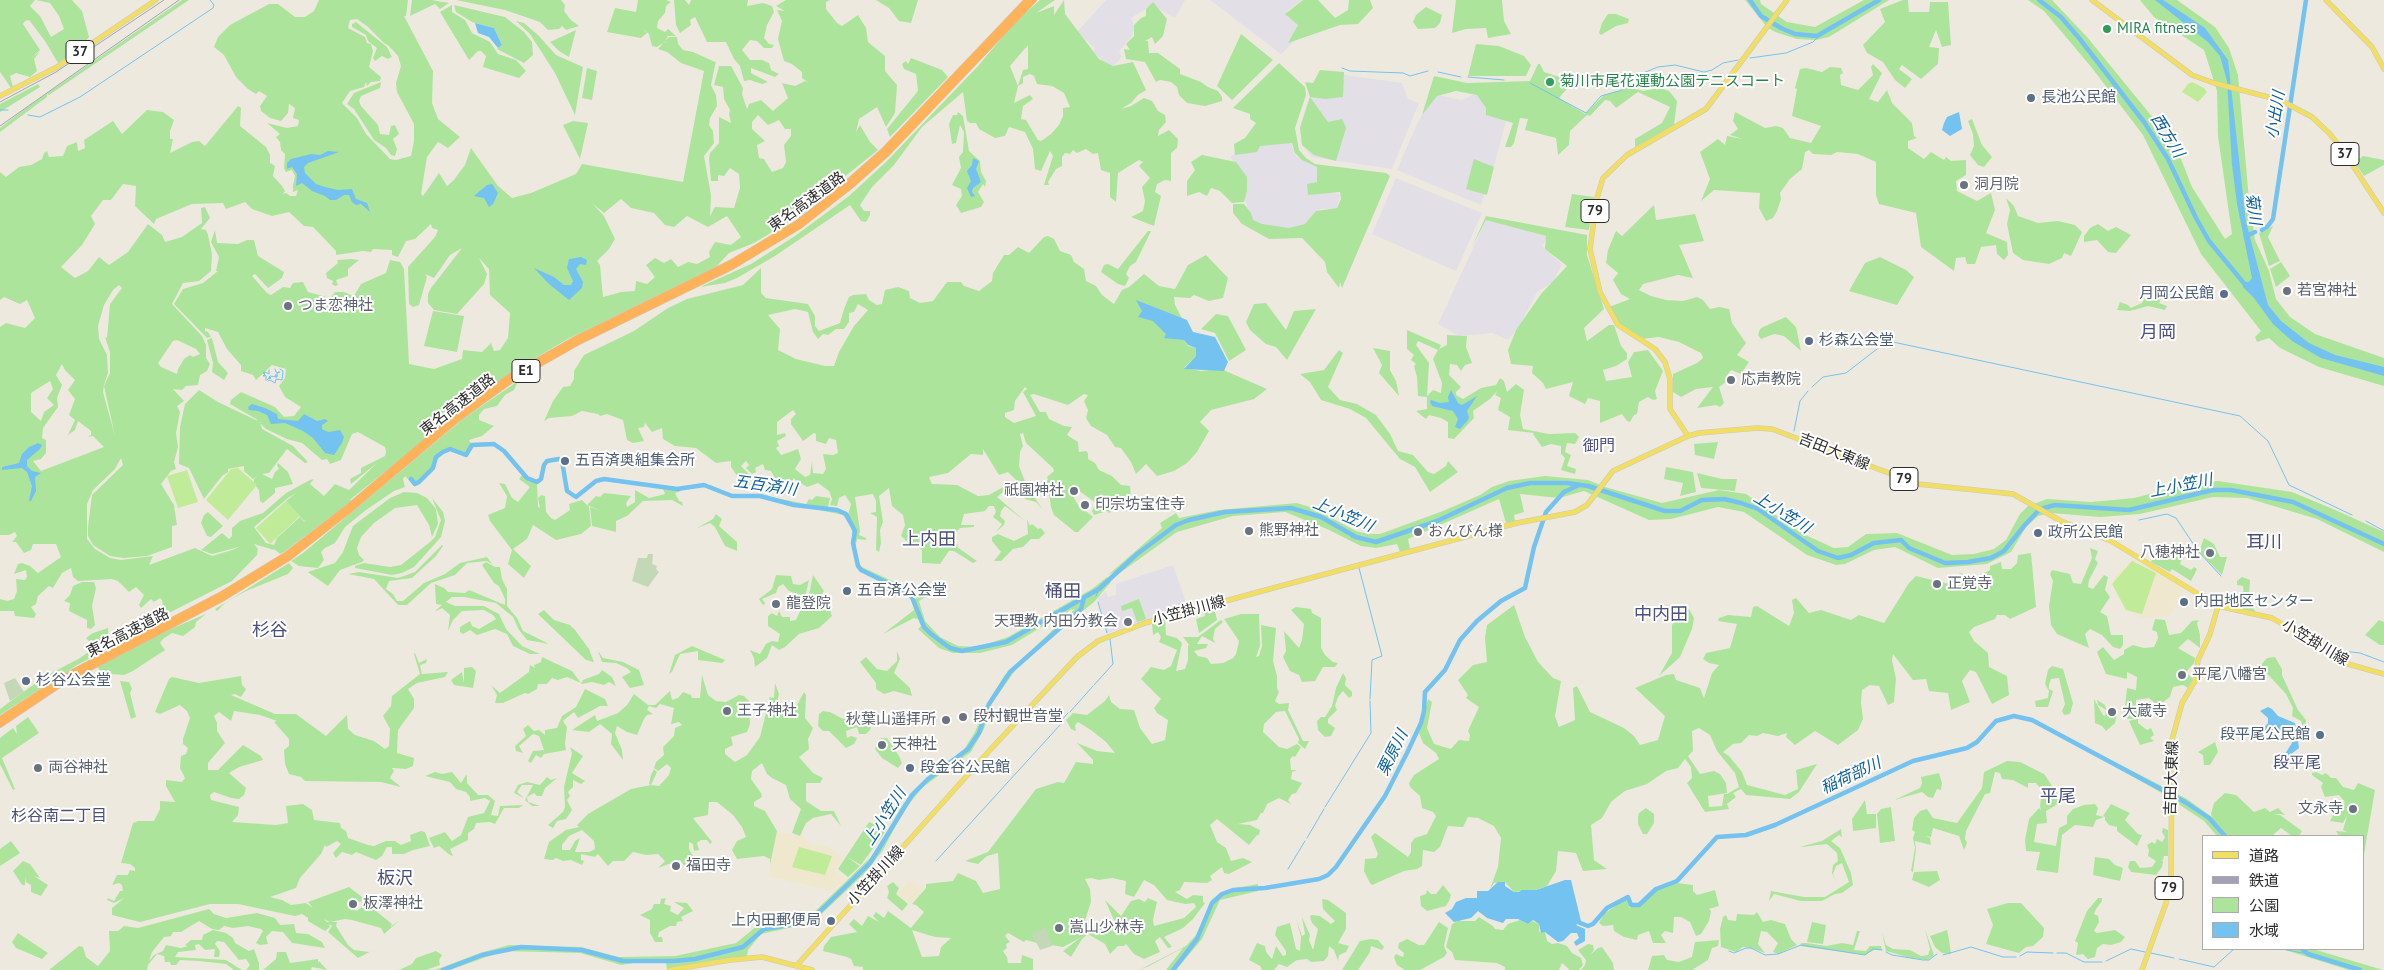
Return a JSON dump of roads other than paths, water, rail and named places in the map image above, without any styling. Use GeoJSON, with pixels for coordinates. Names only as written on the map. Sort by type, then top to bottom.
{"type":"FeatureCollection","features":[{"type":"Feature","properties":{"kind":"highway","name":"東名高速道路"},"geometry":{"type":"LineString","coordinates":[[0,719],[65,676],[228,591],[287,554],[340,513],[455,416],[510,376],[577,338],[730,263],[797,222],[837,193],[884,150],[1027,0]]}},
{"type":"Feature","properties":{"kind":"highway","name":"東名高速道路"},"geometry":{"type":"LineString","coordinates":[[0,725],[67,680],[222,599],[283,562],[350,510],[458,419],[533,367],[579,342],[732,267],[800,226],[851,186],[887,154],[1034,0]]}},
{"type":"Feature","properties":{"kind":"main road","name":"37"},"geometry":{"type":"LineString","coordinates":[[0,96],[58,67],[156,0]]}},
{"type":"Feature","properties":{"kind":"main road","name":"79"},"geometry":{"type":"LineString","coordinates":[[1688,436],[1670,409],[1670,378],[1665,362],[1654,349],[1618,325],[1600,292],[1590,248],[1597,199],[1603,178],[1627,155],[1706,109],[1787,0]]}},
{"type":"Feature","properties":{"kind":"main road","name":"37"},"geometry":{"type":"LineString","coordinates":[[2092,0],[2192,76],[2289,103],[2312,117],[2332,137],[2384,213]]}},
{"type":"Feature","properties":{"kind":"main road"},"geometry":{"type":"LineString","coordinates":[[2326,0],[2372,47],[2384,69]]}},
{"type":"Feature","properties":{"kind":"main road","name":"吉田大東線"},"geometry":{"type":"LineString","coordinates":[[1688,436],[1737,429],[1772,428],[1918,484],[2006,492],[2063,522],[2111,541],[2218,606],[2210,634],[2198,660],[2195,681],[2182,703],[2172,740],[2170,801],[2171,879],[2166,903],[2142,970]]}},
{"type":"Feature","properties":{"kind":"main road","name":"小笠掛川線"},"geometry":{"type":"LineString","coordinates":[[796,965],[990,750],[1074,661],[1098,641],[1127,629],[1174,615],[1541,518],[1579,511],[1587,505],[1602,484],[1618,469],[1688,436]]}},
{"type":"Feature","properties":{"kind":"main road","name":"小笠掛川線"},"geometry":{"type":"LineString","coordinates":[[2218,606],[2272,618],[2341,661],[2384,674]]}},
{"type":"Feature","properties":{"kind":"main road"},"geometry":{"type":"LineString","coordinates":[[670,970],[755,958],[796,965],[812,970]]}},
{"type":"Feature","properties":{"kind":"water"},"geometry":{"type":"Polygon","coordinates":[[[2155,0],[2163,0],[2205,28],[2228,60],[2246,222],[2268,305],[2281,321],[2309,343],[2335,355],[2384,367],[2384,376],[2321,358],[2292,341],[2273,324],[2254,298],[2243,287],[2244,282],[2249,282],[2252,278],[2237,204],[2232,165],[2227,81],[2220,56],[2208,42],[2155,0]]]}},
{"type":"Feature","properties":{"kind":"water"},"geometry":{"type":"Polygon","coordinates":[[[475,23],[494,28],[502,45],[498,48],[489,37],[478,33],[475,23]]]}},
{"type":"Feature","properties":{"kind":"water"},"geometry":{"type":"Polygon","coordinates":[[[1959,112],[1962,129],[1950,136],[1942,130],[1944,123],[1947,117],[1959,112]]]}},
{"type":"Feature","properties":{"kind":"water"},"geometry":{"type":"Polygon","coordinates":[[[328,151],[339,152],[308,163],[304,167],[305,173],[316,184],[338,190],[352,189],[356,199],[367,203],[370,212],[361,204],[356,205],[352,202],[349,195],[344,195],[336,200],[330,200],[312,191],[302,183],[296,186],[297,174],[292,167],[287,169],[287,163],[291,159],[311,154],[320,155],[328,151]]]}},
{"type":"Feature","properties":{"kind":"water"},"geometry":{"type":"Polygon","coordinates":[[[973,158],[979,161],[976,169],[981,182],[973,188],[972,192],[975,196],[971,197],[967,188],[971,181],[967,171],[972,165],[973,158]]]}},
{"type":"Feature","properties":{"kind":"water"},"geometry":{"type":"Polygon","coordinates":[[[492,184],[498,193],[493,204],[489,207],[484,198],[474,196],[487,185],[492,184]]]}},
{"type":"Feature","properties":{"kind":"water"},"geometry":{"type":"Polygon","coordinates":[[[581,257],[587,260],[586,265],[580,264],[576,269],[583,282],[582,288],[569,300],[549,284],[534,268],[554,277],[564,285],[571,285],[573,281],[567,268],[569,259],[581,257]]]}},
{"type":"Feature","properties":{"kind":"water"},"geometry":{"type":"Polygon","coordinates":[[[1136,300],[1187,320],[1193,332],[1215,337],[1228,362],[1224,371],[1184,369],[1196,356],[1196,348],[1188,345],[1184,340],[1164,338],[1166,334],[1153,321],[1138,317],[1142,311],[1136,300]]]}},
{"type":"Feature","properties":{"kind":"water"},"geometry":{"type":"Polygon","coordinates":[[[1451,390],[1458,403],[1462,405],[1477,396],[1467,411],[1468,420],[1460,429],[1455,427],[1458,419],[1453,411],[1432,406],[1430,402],[1431,400],[1440,403],[1449,402],[1448,397],[1451,390]]]}},
{"type":"Feature","properties":{"kind":"water"},"geometry":{"type":"Polygon","coordinates":[[[252,404],[277,414],[278,419],[298,421],[304,414],[317,421],[325,419],[328,421],[322,425],[322,429],[328,432],[340,430],[344,437],[342,443],[334,455],[325,453],[313,438],[303,431],[285,423],[271,424],[267,415],[249,410],[248,407],[252,404]]]}},
{"type":"Feature","properties":{"kind":"water"},"geometry":{"type":"Polygon","coordinates":[[[38,443],[42,445],[40,449],[27,460],[27,466],[32,471],[41,473],[35,477],[36,491],[31,501],[29,501],[32,486],[27,472],[22,468],[2,470],[2,467],[19,463],[22,454],[29,447],[38,443]]]}},
{"type":"Feature","properties":{"kind":"water"},"geometry":{"type":"Polygon","coordinates":[[[2268,707],[2278,716],[2295,723],[2299,748],[2286,758],[2283,757],[2292,743],[2292,737],[2275,729],[2267,733],[2262,730],[2268,723],[2268,718],[2260,711],[2268,707]]]}},
{"type":"Feature","properties":{"kind":"water"},"geometry":{"type":"Polygon","coordinates":[[[1565,880],[1571,880],[1581,921],[1576,925],[1585,929],[1585,941],[1576,946],[1574,942],[1579,938],[1577,933],[1571,933],[1563,941],[1558,942],[1545,932],[1541,933],[1539,924],[1533,920],[1528,924],[1518,919],[1506,919],[1503,923],[1487,918],[1478,911],[1471,918],[1454,922],[1445,913],[1452,909],[1456,902],[1466,898],[1477,898],[1477,891],[1488,891],[1498,882],[1505,882],[1505,886],[1514,892],[1519,892],[1522,890],[1536,890],[1565,880]]]}},
{"type":"Feature","properties":{"kind":"waterway"},"geometry":{"type":"LineString","coordinates":[[28,115],[40,117],[80,97],[213,8],[214,5],[210,0]]}},
{"type":"Feature","properties":{"kind":"waterway","name":"西方川"},"geometry":{"type":"LineString","coordinates":[[1750,0],[1761,16],[1781,28],[1795,34],[1817,36],[1879,0]]}},
{"type":"Feature","properties":{"kind":"waterway","name":"西方川"},"geometry":{"type":"LineString","coordinates":[[2039,0],[2061,17],[2144,122],[2168,159],[2209,241],[2247,287]]}},
{"type":"Feature","properties":{"kind":"waterway","name":"小出川"},"geometry":{"type":"LineString","coordinates":[[2262,230],[2273,219],[2306,0]]}},
{"type":"Feature","properties":{"kind":"waterway"},"geometry":{"type":"LineString","coordinates":[[1750,58],[1786,53],[1813,42],[1819,36]]}},
{"type":"Feature","properties":{"kind":"waterway"},"geometry":{"type":"LineString","coordinates":[[1530,83],[1586,113],[1601,96],[1622,90],[1633,77],[1658,67],[1675,65],[1704,72],[1712,70],[1723,63],[1738,60]]}},
{"type":"Feature","properties":{"kind":"waterway"},"geometry":{"type":"LineString","coordinates":[[1342,68],[1350,71],[1403,73],[1410,76],[1428,71]]}},
{"type":"Feature","properties":{"kind":"waterway"},"geometry":{"type":"LineString","coordinates":[[1438,72],[1461,77]]}},
{"type":"Feature","properties":{"kind":"waterway"},"geometry":{"type":"LineString","coordinates":[[1468,77],[1504,80]]}},
{"type":"Feature","properties":{"kind":"waterway"},"geometry":{"type":"LineString","coordinates":[[0,110],[8,110]]}},
{"type":"Feature","properties":{"kind":"waterway","name":"小出川"},"geometry":{"type":"LineString","coordinates":[[2246,236],[2255,232]]}},
{"type":"Feature","properties":{"kind":"waterway"},"geometry":{"type":"LineString","coordinates":[[1881,346],[1888,341],[2240,416],[2268,441],[2289,485],[2352,515]]}},
{"type":"Feature","properties":{"kind":"waterway"},"geometry":{"type":"LineString","coordinates":[[1812,387],[1823,377],[1846,373],[1877,349]]}},
{"type":"Feature","properties":{"kind":"waterway"},"geometry":{"type":"LineString","coordinates":[[267,380],[270,377],[271,378],[270,379],[269,378],[269,377],[270,376],[276,377],[277,377],[277,375],[275,375],[276,377],[277,376],[277,373],[278,372],[280,372],[277,373],[275,369]]}},
{"type":"Feature","properties":{"kind":"waterway"},"geometry":{"type":"LineString","coordinates":[[268,381],[270,380],[275,383],[276,379],[282,380],[283,371],[280,369]]}},
{"type":"Feature","properties":{"kind":"waterway"},"geometry":{"type":"LineString","coordinates":[[266,380],[266,376],[265,375],[263,376],[265,376],[265,375],[264,374],[264,373],[265,373],[264,374],[263,373],[265,372],[269,374],[269,370]]}},
{"type":"Feature","properties":{"kind":"waterway"},"geometry":{"type":"LineString","coordinates":[[1794,431],[1800,401],[1808,391]]}},
{"type":"Feature","properties":{"kind":"waterway","name":"上小笠川"},"geometry":{"type":"LineString","coordinates":[[411,479],[415,484],[419,482],[433,468],[436,457],[450,449],[466,455],[472,445],[494,444],[504,451],[527,478],[537,482],[541,479],[544,465],[547,461],[559,459],[562,461],[567,491],[576,497],[596,481],[604,479],[677,489],[704,485],[732,496],[760,496],[794,505],[837,510],[846,514],[855,531],[853,543],[858,566],[861,570],[906,592],[912,597],[924,627],[950,648],[962,651],[1006,642],[1099,589],[1137,554],[1176,525],[1189,520],[1225,512],[1291,508],[1321,517],[1356,537],[1376,542],[1437,521],[1507,488],[1530,483],[1567,483],[1588,486],[1665,511],[1680,511],[1702,500],[1724,499],[1741,503],[1758,509],[1818,551],[1838,558],[1851,555],[1874,543],[1901,540],[1909,548],[1945,563],[1991,558],[2004,551],[2024,526],[2038,511],[2044,508],[2055,505],[2129,510],[2213,490],[2231,490],[2293,502],[2384,544]]}},
{"type":"Feature","properties":{"kind":"waterway","name":"栗原川"},"geometry":{"type":"LineString","coordinates":[[1173,970],[1197,939],[1212,903],[1222,894],[1233,890],[1265,888],[1319,879],[1328,875],[1336,867],[1385,796],[1407,753],[1421,723],[1425,692],[1445,670],[1460,640],[1477,621],[1501,601],[1525,588],[1534,547],[1546,512],[1564,492],[1579,485]]}},
{"type":"Feature","properties":{"kind":"waterway"},"geometry":{"type":"LineString","coordinates":[[2139,520],[2167,514],[2176,518],[2196,548]]}},
{"type":"Feature","properties":{"kind":"waterway"},"geometry":{"type":"LineString","coordinates":[[2366,521],[2384,531]]}},
{"type":"Feature","properties":{"kind":"waterway","name":"上小笠川"},"geometry":{"type":"LineString","coordinates":[[1351,534],[1352,538]]}},
{"type":"Feature","properties":{"kind":"waterway"},"geometry":{"type":"LineString","coordinates":[[2197,550],[2221,576]]}},
{"type":"Feature","properties":{"kind":"waterway"},"geometry":{"type":"LineString","coordinates":[[1359,568],[1382,656],[1372,660],[1370,699]]}},
{"type":"Feature","properties":{"kind":"waterway","name":"上小笠川"},"geometry":{"type":"LineString","coordinates":[[1096,596],[1099,589]]}},
{"type":"Feature","properties":{"kind":"waterway","name":"上小笠川"},"geometry":{"type":"LineString","coordinates":[[443,970],[482,955],[521,947],[582,950],[623,961],[695,959],[743,947],[764,929],[807,922],[870,863],[912,795],[928,779],[968,749],[979,733],[989,704],[1010,672],[1077,613],[1081,609],[1084,598]]}},
{"type":"Feature","properties":{"kind":"waterway"},"geometry":{"type":"LineString","coordinates":[[1098,602],[1107,633]]}},
{"type":"Feature","properties":{"kind":"waterway"},"geometry":{"type":"LineString","coordinates":[[1094,685],[1113,664],[1110,639]]}},
{"type":"Feature","properties":{"kind":"waterway"},"geometry":{"type":"LineString","coordinates":[[2336,647],[2342,651],[2360,653],[2384,662]]}},
{"type":"Feature","properties":{"kind":"waterway"},"geometry":{"type":"LineString","coordinates":[[1070,712],[1093,686]]}},
{"type":"Feature","properties":{"kind":"waterway"},"geometry":{"type":"LineString","coordinates":[[1325,807],[1371,733],[1370,701]]}},
{"type":"Feature","properties":{"kind":"waterway"},"geometry":{"type":"LineString","coordinates":[[994,710],[1000,714]]}},
{"type":"Feature","properties":{"kind":"waterway"},"geometry":{"type":"LineString","coordinates":[[1060,722],[1068,713]]}},
{"type":"Feature","properties":{"kind":"waterway","name":"稲荷部川"},"geometry":{"type":"LineString","coordinates":[[1575,921],[1588,926],[1593,924],[1607,908],[1628,897],[1631,905],[1639,905],[1656,889],[1677,881],[1717,837],[1746,835],[1775,825],[1913,761],[1967,748],[1977,742],[1996,721],[2014,716],[2032,720],[2185,802],[2209,818],[2224,835]]}},
{"type":"Feature","properties":{"kind":"waterway"},"geometry":{"type":"LineString","coordinates":[[936,861],[1060,725]]}},
{"type":"Feature","properties":{"kind":"waterway"},"geometry":{"type":"LineString","coordinates":[[1307,838],[1324,809]]}},
{"type":"Feature","properties":{"kind":"waterway"},"geometry":{"type":"LineString","coordinates":[[1288,869],[1305,841]]}},
{"type":"Feature","properties":{"kind":"waterway"},"geometry":{"type":"LineString","coordinates":[[1729,951],[1734,953],[1751,948],[1765,955],[1778,954],[1801,945],[1865,955],[1873,949],[1882,950]]}},
{"type":"Feature","properties":{"kind":"waterway"},"geometry":{"type":"LineString","coordinates":[[1943,955],[1971,947],[2003,957],[2016,957]]}},
{"type":"Feature","properties":{"kind":"waterway"},"geometry":{"type":"LineString","coordinates":[[2106,961],[2131,949],[2145,952]]}},
{"type":"Feature","properties":{"kind":"waterway"},"geometry":{"type":"LineString","coordinates":[[2179,959],[2214,967],[2233,950]]}},
{"type":"Feature","properties":{"kind":"waterway"},"geometry":{"type":"LineString","coordinates":[[2287,950],[2308,954]]}},
{"type":"Feature","properties":{"kind":"waterway","name":"稲荷部川"},"geometry":{"type":"LineString","coordinates":[[2303,950],[2308,954],[2360,970]]}},
{"type":"Feature","properties":{"kind":"waterway"},"geometry":{"type":"LineString","coordinates":[[1886,952],[1892,955],[1923,960],[1929,960],[1937,954]]}},
{"type":"Feature","properties":{"kind":"waterway"},"geometry":{"type":"LineString","coordinates":[[2020,956],[2027,952],[2053,953]]}},
{"type":"Feature","properties":{"kind":"waterway"},"geometry":{"type":"LineString","coordinates":[[2057,953],[2066,953],[2084,962],[2102,962]]}},
{"type":"Feature","properties":{"kind":"waterway"},"geometry":{"type":"LineString","coordinates":[[2151,953],[2174,958]]}},
{"type":"Feature","properties":{"kind":"railway"},"geometry":{"type":"LineString","coordinates":[[0,102],[56,72],[164,0]]}},
{"type":"Feature","properties":{"kind":"railway"},"geometry":{"type":"LineString","coordinates":[[0,126],[179,0]]}},
{"type":"Feature","properties":{"kind":"place","name":"MIRA fitness"},"geometry":{"type":"Point","coordinates":[2107,29]}},
{"type":"Feature","properties":{"kind":"place","name":"菊川市尾花運動公園テニスコート"},"geometry":{"type":"Point","coordinates":[1550,82]}},
{"type":"Feature","properties":{"kind":"place","name":"長池公民館"},"geometry":{"type":"Point","coordinates":[2031,98]}},
{"type":"Feature","properties":{"kind":"place","name":"洞月院"},"geometry":{"type":"Point","coordinates":[1964,185]}},
{"type":"Feature","properties":{"kind":"place","name":"若宮神社"},"geometry":{"type":"Point","coordinates":[2287,291]}},
{"type":"Feature","properties":{"kind":"place","name":"月岡公民館"},"geometry":{"type":"Point","coordinates":[2224,294]}},
{"type":"Feature","properties":{"kind":"place","name":"つま恋神社"},"geometry":{"type":"Point","coordinates":[288,306]}},
{"type":"Feature","properties":{"kind":"place","name":"杉森公会堂"},"geometry":{"type":"Point","coordinates":[1809,341]}},
{"type":"Feature","properties":{"kind":"place","name":"応声教院"},"geometry":{"type":"Point","coordinates":[1731,380]}},
{"type":"Feature","properties":{"kind":"place","name":"五百済奥組集会所"},"geometry":{"type":"Point","coordinates":[565,461]}},
{"type":"Feature","properties":{"kind":"place","name":"祇園神社"},"geometry":{"type":"Point","coordinates":[1074,491]}},
{"type":"Feature","properties":{"kind":"place","name":"印宗坊宝住寺"},"geometry":{"type":"Point","coordinates":[1085,505]}},
{"type":"Feature","properties":{"kind":"place","name":"熊野神社"},"geometry":{"type":"Point","coordinates":[1249,531]}},
{"type":"Feature","properties":{"kind":"place","name":"おんびん様"},"geometry":{"type":"Point","coordinates":[1418,532]}},
{"type":"Feature","properties":{"kind":"place","name":"政所公民館"},"geometry":{"type":"Point","coordinates":[2038,533]}},
{"type":"Feature","properties":{"kind":"place","name":"八穂神社"},"geometry":{"type":"Point","coordinates":[2210,553]}},
{"type":"Feature","properties":{"kind":"place","name":"正覚寺"},"geometry":{"type":"Point","coordinates":[1937,584]}},
{"type":"Feature","properties":{"kind":"place","name":"五百済公会堂"},"geometry":{"type":"Point","coordinates":[847,591]}},
{"type":"Feature","properties":{"kind":"place","name":"内田地区センター"},"geometry":{"type":"Point","coordinates":[2184,602]}},
{"type":"Feature","properties":{"kind":"place","name":"龍登院"},"geometry":{"type":"Point","coordinates":[776,604]}},
{"type":"Feature","properties":{"kind":"place","name":"天理教 内田分教会"},"geometry":{"type":"Point","coordinates":[1128,622]}},
{"type":"Feature","properties":{"kind":"place","name":"平尾八幡宮"},"geometry":{"type":"Point","coordinates":[2182,675]}},
{"type":"Feature","properties":{"kind":"place","name":"杉谷公会堂"},"geometry":{"type":"Point","coordinates":[26,681]}},
{"type":"Feature","properties":{"kind":"place","name":"王子神社"},"geometry":{"type":"Point","coordinates":[727,711]}},
{"type":"Feature","properties":{"kind":"place","name":"大蔵寺"},"geometry":{"type":"Point","coordinates":[2112,712]}},
{"type":"Feature","properties":{"kind":"place","name":"段村観世音堂"},"geometry":{"type":"Point","coordinates":[963,717]}},
{"type":"Feature","properties":{"kind":"place","name":"秋葉山遥拝所"},"geometry":{"type":"Point","coordinates":[946,720]}},
{"type":"Feature","properties":{"kind":"place","name":"段平尾公民館"},"geometry":{"type":"Point","coordinates":[2320,735]}},
{"type":"Feature","properties":{"kind":"place","name":"天神社"},"geometry":{"type":"Point","coordinates":[882,745]}},
{"type":"Feature","properties":{"kind":"place","name":"両谷神社"},"geometry":{"type":"Point","coordinates":[38,768]}},
{"type":"Feature","properties":{"kind":"place","name":"段金谷公民館"},"geometry":{"type":"Point","coordinates":[910,768]}},
{"type":"Feature","properties":{"kind":"place","name":"文永寺"},"geometry":{"type":"Point","coordinates":[2353,809]}},
{"type":"Feature","properties":{"kind":"place","name":"福田寺"},"geometry":{"type":"Point","coordinates":[676,866]}},
{"type":"Feature","properties":{"kind":"place","name":"板澤神社"},"geometry":{"type":"Point","coordinates":[353,904]}},
{"type":"Feature","properties":{"kind":"place","name":"上内田郵便局"},"geometry":{"type":"Point","coordinates":[831,921]}},
{"type":"Feature","properties":{"kind":"place","name":"嵩山少林寺"},"geometry":{"type":"Point","coordinates":[1059,928]}},
{"type":"Feature","properties":{"kind":"district","name":"月岡"},"geometry":{"type":"Point","coordinates":[2158,333]}},
{"type":"Feature","properties":{"kind":"district","name":"御門"},"geometry":{"type":"Point","coordinates":[1599,446]}},
{"type":"Feature","properties":{"kind":"district","name":"上内田"},"geometry":{"type":"Point","coordinates":[929,540]}},
{"type":"Feature","properties":{"kind":"district","name":"耳川"},"geometry":{"type":"Point","coordinates":[2264,543]}},
{"type":"Feature","properties":{"kind":"district","name":"桶田"},"geometry":{"type":"Point","coordinates":[1063,592]}},
{"type":"Feature","properties":{"kind":"district","name":"中内田"},"geometry":{"type":"Point","coordinates":[1661,615]}},
{"type":"Feature","properties":{"kind":"district","name":"杉谷"},"geometry":{"type":"Point","coordinates":[270,631]}},
{"type":"Feature","properties":{"kind":"district","name":"段平尾"},"geometry":{"type":"Point","coordinates":[2297,763]}},
{"type":"Feature","properties":{"kind":"district","name":"平尾"},"geometry":{"type":"Point","coordinates":[2058,797]}},
{"type":"Feature","properties":{"kind":"district","name":"杉谷南二丁目"},"geometry":{"type":"Point","coordinates":[59,816]}},
{"type":"Feature","properties":{"kind":"district","name":"板沢"},"geometry":{"type":"Point","coordinates":[395,879]}},
{"type":"Feature","properties":{"kind":"water label","name":"菊川"},"geometry":{"type":"Point","coordinates":[2253,209]}},
{"type":"Feature","properties":{"kind":"water label","name":"五百済川"},"geometry":{"type":"Point","coordinates":[765,486]}}]}
